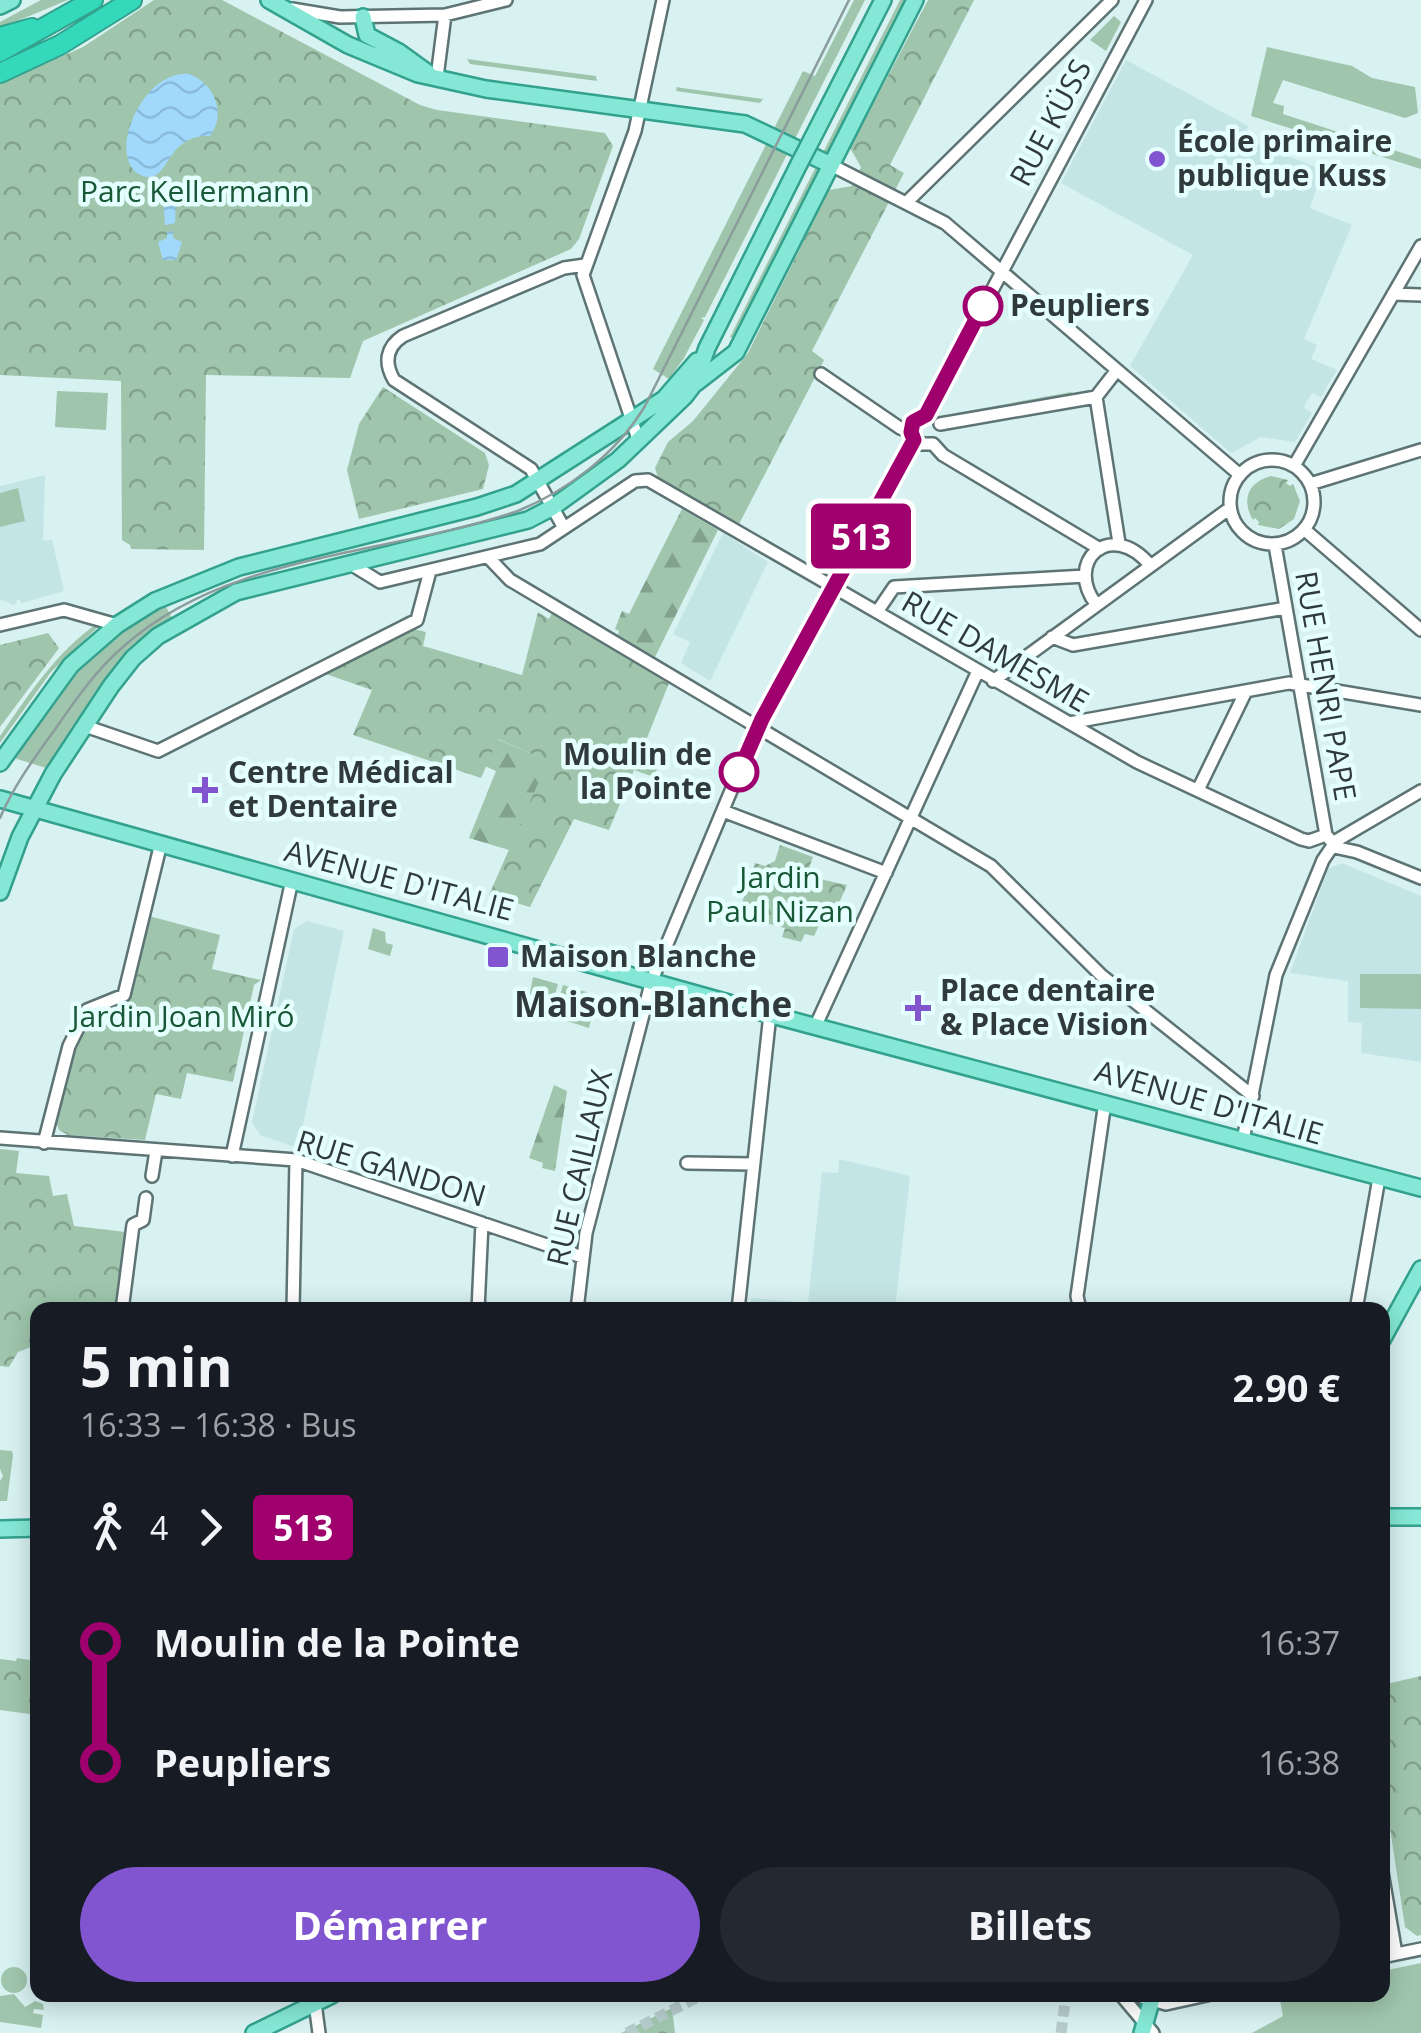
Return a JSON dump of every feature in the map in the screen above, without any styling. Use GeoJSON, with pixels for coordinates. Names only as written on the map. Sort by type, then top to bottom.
{"type":"FeatureCollection","features":[{"type":"Feature","properties":{"kind":"highway"},"geometry":{"type":"LineString","coordinates":[[0,52],[93,0]]}},
{"type":"Feature","properties":{"kind":"highway"},"geometry":{"type":"LineString","coordinates":[[0,73],[126,5]]}},
{"type":"Feature","properties":{"kind":"highway"},"geometry":{"type":"LineString","coordinates":[[0,36],[61,20]]}},
{"type":"Feature","properties":{"kind":"main road"},"geometry":{"type":"LineString","coordinates":[[0,6],[12,0]]}},
{"type":"Feature","properties":{"kind":"main road"},"geometry":{"type":"LineString","coordinates":[[269,0],[365,54],[418,74],[486,89],[758,128],[831,165]]}},
{"type":"Feature","properties":{"kind":"main road"},"geometry":{"type":"LineString","coordinates":[[695,383],[707,348],[883,0]]}},
{"type":"Feature","properties":{"kind":"main road"},"geometry":{"type":"LineString","coordinates":[[0,892],[34,809],[85,726],[133,658],[158,636],[236,592],[516,524],[553,507],[607,470],[695,383],[736,352],[916,0]]}},
{"type":"Feature","properties":{"kind":"main road"},"geometry":{"type":"LineString","coordinates":[[363,17],[367,35],[434,76]]}},
{"type":"Feature","properties":{"kind":"main road"},"geometry":{"type":"LineString","coordinates":[[0,763],[71,665],[117,625],[155,600],[218,573],[490,503],[539,482],[664,399],[707,348]]}},
{"type":"Feature","properties":{"kind":"main road","name":"AVENUE D'ITALIE"},"geometry":{"type":"LineString","coordinates":[[0,799],[770,1014],[1421,1188]]}},
{"type":"Feature","properties":{"kind":"main road"},"geometry":{"type":"LineString","coordinates":[[1390,1325],[1421,1269]]}},
{"type":"Feature","properties":{"kind":"main road"},"geometry":{"type":"LineString","coordinates":[[1390,1518],[1421,1517]]}},
{"type":"Feature","properties":{"kind":"main road"},"geometry":{"type":"LineString","coordinates":[[0,1528],[30,1528]]}},
{"type":"Feature","properties":{"kind":"main road"},"geometry":{"type":"LineString","coordinates":[[254,2033],[319,2002]]}},
{"type":"Feature","properties":{"kind":"main road"},"geometry":{"type":"LineString","coordinates":[[1146,2030],[1151,2002]]}},
{"type":"Feature","properties":{"kind":"street"},"geometry":{"type":"LineString","coordinates":[[288,9],[363,17],[446,15],[506,0]]}},
{"type":"Feature","properties":{"kind":"street"},"geometry":{"type":"LineString","coordinates":[[639,442],[584,286],[586,264],[635,131],[663,0]]}},
{"type":"Feature","properties":{"kind":"street"},"geometry":{"type":"LineString","coordinates":[[908,202],[1112,0]]}},
{"type":"Feature","properties":{"kind":"street","name":"RUE KÜSS"},"geometry":{"type":"LineString","coordinates":[[926,415],[1146,0]]}},
{"type":"Feature","properties":{"kind":"street"},"geometry":{"type":"LineString","coordinates":[[434,76],[446,15]]}},
{"type":"Feature","properties":{"kind":"street"},"geometry":{"type":"LineString","coordinates":[[831,165],[945,223],[1240,475]]}},
{"type":"Feature","properties":{"kind":"street"},"geometry":{"type":"LineString","coordinates":[[1294,466],[1421,246]]}},
{"type":"Feature","properties":{"kind":"street"},"geometry":{"type":"LineString","coordinates":[[349,564],[380,582],[540,544],[564,528],[531,469],[394,380],[387,367],[392,345],[402,336],[564,268],[586,264]]}},
{"type":"Feature","properties":{"kind":"street"},"geometry":{"type":"LineString","coordinates":[[1394,294],[1421,296]]}},
{"type":"Feature","properties":{"kind":"street"},"geometry":{"type":"LineString","coordinates":[[940,424],[1096,397],[1117,370]]}},
{"type":"Feature","properties":{"kind":"street"},"geometry":{"type":"LineString","coordinates":[[821,374],[921,444],[933,444],[943,455],[1100,549]]}},
{"type":"Feature","properties":{"kind":"street"},"geometry":{"type":"LineString","coordinates":[[1096,397],[1119,543]]}},
{"type":"Feature","properties":{"kind":"street"},"geometry":{"type":"LineString","coordinates":[[913,436],[913,422],[932,416],[940,424],[940,436],[933,444]]}},
{"type":"Feature","properties":{"kind":"street","name":"RUE CAILLAUX"},"geometry":{"type":"LineString","coordinates":[[578,1302],[582,1257],[652,980],[758,726],[913,436]]}},
{"type":"Feature","properties":{"kind":"street"},"geometry":{"type":"LineString","coordinates":[[1310,484],[1421,450]]}},
{"type":"Feature","properties":{"kind":"street"},"geometry":{"type":"LineString","coordinates":[[1268,460],[1294,466],[1310,484],[1314,506],[1305,530],[1276,545],[1258,542],[1242,532],[1230,508],[1233,487],[1249,467],[1268,460]]}},
{"type":"Feature","properties":{"kind":"street","name":"RUE DAMESME"},"geometry":{"type":"LineString","coordinates":[[564,528],[634,481],[648,480],[1136,762],[1307,841],[1358,852],[1421,878]]}},
{"type":"Feature","properties":{"kind":"street"},"geometry":{"type":"LineString","coordinates":[[994,681],[1230,508]]}},
{"type":"Feature","properties":{"kind":"street"},"geometry":{"type":"LineString","coordinates":[[1305,530],[1419,625]]}},
{"type":"Feature","properties":{"kind":"street"},"geometry":{"type":"LineString","coordinates":[[1096,604],[1085,586],[1085,576],[1090,560],[1100,549],[1119,543],[1137,550],[1150,565]]}},
{"type":"Feature","properties":{"kind":"street","name":"RUE HENRI PAPE"},"geometry":{"type":"LineString","coordinates":[[1276,545],[1330,845]]}},
{"type":"Feature","properties":{"kind":"street"},"geometry":{"type":"LineString","coordinates":[[488,558],[510,580],[992,866],[1101,975],[1254,1096]]}},
{"type":"Feature","properties":{"kind":"street"},"geometry":{"type":"LineString","coordinates":[[85,726],[158,751],[416,620],[430,572]]}},
{"type":"Feature","properties":{"kind":"street"},"geometry":{"type":"LineString","coordinates":[[877,612],[894,588],[1085,576]]}},
{"type":"Feature","properties":{"kind":"street"},"geometry":{"type":"LineString","coordinates":[[1052,636],[1073,646],[1286,608]]}},
{"type":"Feature","properties":{"kind":"street"},"geometry":{"type":"LineString","coordinates":[[0,625],[72,610],[117,625]]}},
{"type":"Feature","properties":{"kind":"street"},"geometry":{"type":"LineString","coordinates":[[816,1025],[978,673]]}},
{"type":"Feature","properties":{"kind":"street"},"geometry":{"type":"LineString","coordinates":[[1069,723],[1300,683],[1421,705]]}},
{"type":"Feature","properties":{"kind":"street"},"geometry":{"type":"LineString","coordinates":[[1198,790],[1246,691]]}},
{"type":"Feature","properties":{"kind":"street"},"geometry":{"type":"LineString","coordinates":[[1243,1140],[1276,974],[1330,845],[1421,791]]}},
{"type":"Feature","properties":{"kind":"street"},"geometry":{"type":"LineString","coordinates":[[723,811],[886,872]]}},
{"type":"Feature","properties":{"kind":"street"},"geometry":{"type":"LineString","coordinates":[[44,1143],[69,1046],[87,1010],[124,995],[161,843]]}},
{"type":"Feature","properties":{"kind":"street"},"geometry":{"type":"LineString","coordinates":[[232,1156],[292,880]]}},
{"type":"Feature","properties":{"kind":"street"},"geometry":{"type":"LineString","coordinates":[[739,1302],[770,1014]]}},
{"type":"Feature","properties":{"kind":"street"},"geometry":{"type":"LineString","coordinates":[[1079,1302],[1105,1102]]}},
{"type":"Feature","properties":{"kind":"street","name":"RUE GANDON"},"geometry":{"type":"LineString","coordinates":[[0,1138],[296,1160],[582,1257]]}},
{"type":"Feature","properties":{"kind":"street"},"geometry":{"type":"LineString","coordinates":[[152,1176],[156,1151]]}},
{"type":"Feature","properties":{"kind":"street"},"geometry":{"type":"LineString","coordinates":[[292,1302],[296,1160]]}},
{"type":"Feature","properties":{"kind":"street"},"geometry":{"type":"LineString","coordinates":[[687,1163],[753,1164]]}},
{"type":"Feature","properties":{"kind":"street"},"geometry":{"type":"LineString","coordinates":[[1357,1302],[1379,1178]]}},
{"type":"Feature","properties":{"kind":"street"},"geometry":{"type":"LineString","coordinates":[[123,1302],[133,1225],[143,1220],[146,1198]]}},
{"type":"Feature","properties":{"kind":"street"},"geometry":{"type":"LineString","coordinates":[[478,1302],[482,1224]]}},
{"type":"Feature","properties":{"kind":"street"},"geometry":{"type":"LineString","coordinates":[[1390,1956],[1421,1949]]}},
{"type":"Feature","properties":{"kind":"street"},"geometry":{"type":"LineString","coordinates":[[1126,2002],[1146,2030]]}},
{"type":"Feature","properties":{"kind":"street"},"geometry":{"type":"LineString","coordinates":[[315,2004],[319,2033]]}},
{"type":"Feature","properties":{"kind":"shaded area"},"geometry":{"type":"Polygon","coordinates":[[[1126,60],[1248,126],[1244,146],[1254,151],[1258,144],[1323,170],[1310,208],[1352,225],[1304,339],[1317,345],[1311,359],[1337,370],[1321,397],[1312,393],[1307,401],[1304,408],[1312,413],[1295,442],[1261,437],[1231,453],[1130,366],[1193,255],[1061,183],[1126,60]]]}},
{"type":"Feature","properties":{"kind":"shaded area"},"geometry":{"type":"Polygon","coordinates":[[[45,475],[43,541],[52,540],[64,591],[22,603],[18,599],[14,605],[0,599],[0,486],[45,475]]]}},
{"type":"Feature","properties":{"kind":"shaded area"},"geometry":{"type":"Polygon","coordinates":[[[723,533],[768,562],[710,681],[681,663],[690,642],[673,634],[723,533]]]}},
{"type":"Feature","properties":{"kind":"shaded area"},"geometry":{"type":"Polygon","coordinates":[[[1342,863],[1421,896],[1421,1062],[1361,1053],[1362,1023],[1348,1022],[1348,981],[1290,973],[1328,869],[1342,863]]]}},
{"type":"Feature","properties":{"kind":"shaded area"},"geometry":{"type":"Polygon","coordinates":[[[307,921],[344,931],[298,1148],[260,1135],[252,1122],[294,929],[307,921]]]}},
{"type":"Feature","properties":{"kind":"shaded area"},"geometry":{"type":"Polygon","coordinates":[[[839,1159],[910,1176],[896,1302],[808,1302],[822,1172],[838,1173],[839,1159]]]}},
{"type":"Feature","properties":{"kind":"shaded area"},"geometry":{"type":"Polygon","coordinates":[[[751,1298],[797,1302],[751,1302],[751,1298]]]}},
{"type":"Feature","properties":{"kind":"green space"},"geometry":{"type":"Polygon","coordinates":[[[41,0],[68,0],[0,28],[0,22],[41,0]]]}},
{"type":"Feature","properties":{"kind":"green space","name":"Parc Kellermann"},"geometry":{"type":"Polygon","coordinates":[[[154,0],[222,0],[420,105],[605,133],[613,146],[579,239],[571,249],[363,341],[350,378],[206,375],[204,550],[131,549],[122,540],[121,381],[0,375],[0,84],[83,47],[154,0]]]}},
{"type":"Feature","properties":{"kind":"green space"},"geometry":{"type":"Polygon","coordinates":[[[854,0],[865,0],[705,317],[701,318],[704,320],[669,379],[653,369],[803,71],[815,76],[854,0]]]}},
{"type":"Feature","properties":{"kind":"green space"},"geometry":{"type":"Polygon","coordinates":[[[900,0],[905,0],[735,339],[730,337],[900,0]]]}},
{"type":"Feature","properties":{"kind":"green space"},"geometry":{"type":"Polygon","coordinates":[[[928,0],[974,0],[890,165],[904,173],[812,351],[824,360],[738,526],[658,478],[655,468],[668,442],[693,421],[748,353],[829,190],[852,186],[861,167],[850,148],[928,0]]]}},
{"type":"Feature","properties":{"kind":"green space"},"geometry":{"type":"Polygon","coordinates":[[[1114,16],[1121,22],[1106,51],[1090,40],[1114,16]]]}},
{"type":"Feature","properties":{"kind":"green space"},"geometry":{"type":"Polygon","coordinates":[[[1267,47],[1352,66],[1372,78],[1415,87],[1418,113],[1405,118],[1283,80],[1273,103],[1284,106],[1283,114],[1421,159],[1421,169],[1251,116],[1267,47]]]}},
{"type":"Feature","properties":{"kind":"green space"},"geometry":{"type":"Polygon","coordinates":[[[467,59],[596,76],[597,81],[470,64],[467,59]]]}},
{"type":"Feature","properties":{"kind":"green space"},"geometry":{"type":"Polygon","coordinates":[[[677,87],[763,99],[760,103],[676,91],[677,87]]]}},
{"type":"Feature","properties":{"kind":"green space"},"geometry":{"type":"Polygon","coordinates":[[[383,387],[485,453],[489,465],[483,489],[359,519],[347,470],[359,424],[383,387]]]}},
{"type":"Feature","properties":{"kind":"green space"},"geometry":{"type":"Polygon","coordinates":[[[57,391],[108,393],[106,430],[55,427],[57,391]]]}},
{"type":"Feature","properties":{"kind":"green space"},"geometry":{"type":"Polygon","coordinates":[[[1074,394],[954,416],[956,413],[1074,394]]]}},
{"type":"Feature","properties":{"kind":"green space"},"geometry":{"type":"Polygon","coordinates":[[[1271,476],[1293,484],[1300,501],[1294,519],[1279,529],[1258,525],[1249,513],[1247,499],[1252,487],[1271,476]]]}},
{"type":"Feature","properties":{"kind":"green space"},"geometry":{"type":"Polygon","coordinates":[[[18,488],[25,521],[0,527],[0,493],[18,488]]]}},
{"type":"Feature","properties":{"kind":"green space"},"geometry":{"type":"Polygon","coordinates":[[[682,509],[718,530],[655,657],[618,635],[615,629],[622,611],[629,614],[682,509]]]}},
{"type":"Feature","properties":{"kind":"green space"},"geometry":{"type":"Polygon","coordinates":[[[163,601],[172,618],[118,669],[46,768],[14,758],[83,663],[117,631],[163,601]]]}},
{"type":"Feature","properties":{"kind":"green space"},"geometry":{"type":"Polygon","coordinates":[[[538,612],[549,619],[552,613],[669,683],[641,753],[660,761],[654,777],[634,770],[609,830],[574,819],[530,907],[489,895],[548,761],[498,739],[481,778],[353,735],[372,690],[323,673],[414,629],[426,632],[423,646],[522,675],[538,612]]]}},
{"type":"Feature","properties":{"kind":"green space"},"geometry":{"type":"Polygon","coordinates":[[[98,623],[51,672],[0,743],[0,736],[44,675],[98,623]]]}},
{"type":"Feature","properties":{"kind":"green space"},"geometry":{"type":"Polygon","coordinates":[[[48,633],[59,648],[0,727],[0,645],[48,633]]]}},
{"type":"Feature","properties":{"kind":"green space"},"geometry":{"type":"Polygon","coordinates":[[[497,739],[549,761],[509,850],[469,838],[496,771],[485,766],[497,739]]]}},
{"type":"Feature","properties":{"kind":"green space","name":"Jardin Paul Nizan"},"geometry":{"type":"Polygon","coordinates":[[[780,845],[813,857],[806,876],[847,885],[833,917],[824,915],[814,936],[805,934],[801,942],[782,937],[785,928],[738,915],[755,863],[765,866],[775,861],[780,845]]]}},
{"type":"Feature","properties":{"kind":"green space","name":"Jardin Joan Miró"},"geometry":{"type":"Polygon","coordinates":[[[149,916],[220,935],[212,969],[261,980],[254,985],[233,1082],[187,1073],[181,1099],[156,1094],[145,1140],[68,1135],[59,1130],[56,1122],[70,1061],[88,1023],[105,1027],[111,1019],[124,1015],[149,916]]]}},
{"type":"Feature","properties":{"kind":"green space"},"geometry":{"type":"Polygon","coordinates":[[[373,928],[385,932],[386,943],[393,945],[390,956],[368,949],[373,928]]]}},
{"type":"Feature","properties":{"kind":"green space"},"geometry":{"type":"Polygon","coordinates":[[[1360,974],[1421,974],[1421,1009],[1360,1008],[1360,974]]]}},
{"type":"Feature","properties":{"kind":"green space"},"geometry":{"type":"Polygon","coordinates":[[[533,977],[558,984],[549,1016],[527,1009],[533,977]]]}},
{"type":"Feature","properties":{"kind":"green space"},"geometry":{"type":"Polygon","coordinates":[[[563,985],[593,994],[586,1018],[591,1020],[589,1028],[554,1017],[563,985]]]}},
{"type":"Feature","properties":{"kind":"green space"},"geometry":{"type":"Polygon","coordinates":[[[554,1085],[567,1091],[555,1171],[542,1168],[543,1163],[529,1158],[554,1085]]]}},
{"type":"Feature","properties":{"kind":"green space"},"geometry":{"type":"Polygon","coordinates":[[[0,1149],[19,1151],[16,1173],[49,1176],[53,1196],[67,1194],[74,1226],[126,1232],[116,1302],[30,1302],[30,1348],[18,1352],[9,1367],[0,1366],[0,1149]]]}},
{"type":"Feature","properties":{"kind":"green space"},"geometry":{"type":"Polygon","coordinates":[[[0,1450],[12,1451],[13,1455],[7,1501],[0,1501],[0,1450]]]}},
{"type":"Feature","properties":{"kind":"green space"},"geometry":{"type":"Polygon","coordinates":[[[0,1659],[30,1660],[30,1714],[0,1710],[0,1659]]]}},
{"type":"Feature","properties":{"kind":"green space"},"geometry":{"type":"Polygon","coordinates":[[[1421,1676],[1421,1935],[1417,1936],[1405,1927],[1390,1828],[1390,1683],[1421,1676]]]}},
{"type":"Feature","properties":{"kind":"green space"},"geometry":{"type":"Polygon","coordinates":[[[1421,1963],[1421,2033],[1252,2033],[1283,2016],[1280,2002],[1390,2002],[1390,1970],[1421,1963]]]}},
{"type":"Feature","properties":{"kind":"green space"},"geometry":{"type":"Polygon","coordinates":[[[14,1967],[23,1971],[27,1980],[23,1989],[14,1993],[5,1989],[1,1980],[5,1971],[14,1967]]]}},
{"type":"Feature","properties":{"kind":"green space"},"geometry":{"type":"Polygon","coordinates":[[[14,1994],[25,2007],[33,2002],[43,2004],[44,2010],[34,2009],[33,2013],[43,2015],[41,2028],[0,2022],[0,1996],[14,1994]]]}},
{"type":"Feature","properties":{"kind":"green space"},"geometry":{"type":"Polygon","coordinates":[[[672,2008],[675,2033],[621,2033],[672,2008]]]}},
{"type":"Feature","properties":{"kind":"water"},"geometry":{"type":"Polygon","coordinates":[[[189,74],[205,84],[215,100],[215,127],[210,136],[184,143],[158,173],[143,176],[132,168],[127,154],[133,119],[156,86],[171,77],[189,74]]]}},
{"type":"Feature","properties":{"kind":"water"},"geometry":{"type":"Polygon","coordinates":[[[168,175],[176,198],[175,223],[165,225],[162,181],[168,175]]]}},
{"type":"Feature","properties":{"kind":"water"},"geometry":{"type":"Polygon","coordinates":[[[173,231],[173,238],[182,242],[176,260],[163,260],[158,242],[173,231]]]}},
{"type":"Feature","properties":{"kind":"tunnel"},"geometry":{"type":"LineString","coordinates":[[627,2033],[688,2002]]}},
{"type":"Feature","properties":{"kind":"tunnel"},"geometry":{"type":"LineString","coordinates":[[1061,2033],[1065,2002]]}},
{"type":"Feature","properties":{"kind":"tram line"},"geometry":{"type":"LineString","coordinates":[[0,818],[25,772],[87,685],[124,646],[165,615],[260,574],[515,512],[572,482],[605,455],[645,406],[849,0]]}},
{"type":"Feature","properties":{"kind":"bus line","name":"513"},"geometry":{"type":"LineString","coordinates":[[739,772],[754,734],[914,440],[913,422],[926,415],[983,306]]}},
{"type":"Feature","properties":{"kind":"place","name":"École primaire publique Kuss"},"geometry":{"type":"Point","coordinates":[1157,159]}},
{"type":"Feature","properties":{"kind":"place","name":"Peupliers"},"geometry":{"type":"Point","coordinates":[983,306]}},
{"type":"Feature","properties":{"kind":"place","name":"Moulin de la Pointe"},"geometry":{"type":"Point","coordinates":[739,772]}},
{"type":"Feature","properties":{"kind":"place","name":"Centre Médical et Dentaire"},"geometry":{"type":"Point","coordinates":[205,790]}},
{"type":"Feature","properties":{"kind":"place","name":"Maison Blanche"},"geometry":{"type":"Point","coordinates":[498,957]}},
{"type":"Feature","properties":{"kind":"place","name":"Place dentaire & Place Vision"},"geometry":{"type":"Point","coordinates":[918,1008]}},
{"type":"Feature","properties":{"kind":"district","name":"Maison-Blanche"},"geometry":{"type":"Point","coordinates":[653,1005]}}]}
